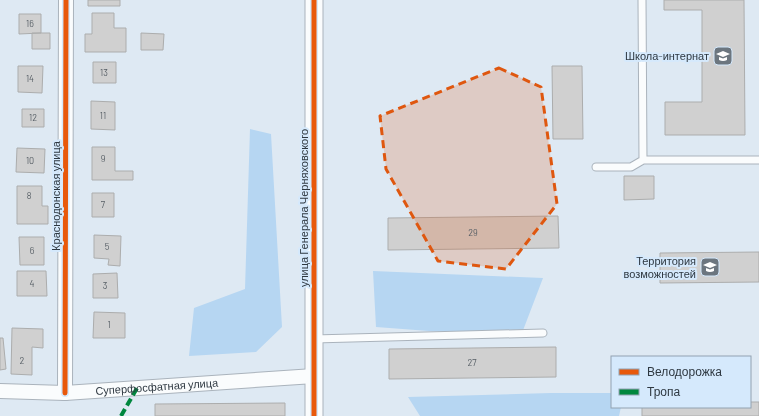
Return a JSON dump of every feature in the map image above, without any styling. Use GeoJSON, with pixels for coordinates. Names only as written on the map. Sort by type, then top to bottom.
{"type":"FeatureCollection","features":[{"type":"Feature","properties":{"kind":"street","name":"Краснодонская улица"},"geometry":{"type":"LineString","coordinates":[[65,392],[66,0]]}},
{"type":"Feature","properties":{"kind":"street","name":"улица Генерала Черняховского"},"geometry":{"type":"LineString","coordinates":[[314,0],[314,416]]}},
{"type":"Feature","properties":{"kind":"street","name":"Суперфосфатная улица"},"geometry":{"type":"LineString","coordinates":[[0,391],[65,392],[314,376]]}},
{"type":"Feature","properties":{"kind":"lane"},"geometry":{"type":"LineString","coordinates":[[642,0],[643,160]]}},
{"type":"Feature","properties":{"kind":"lane"},"geometry":{"type":"LineString","coordinates":[[596,167],[631,167],[643,160],[759,160]]}},
{"type":"Feature","properties":{"kind":"lane"},"geometry":{"type":"LineString","coordinates":[[314,339],[544,333]]}},
{"type":"Feature","properties":{"kind":"highlighted area"},"geometry":{"type":"Polygon","coordinates":[[[499,68],[541,87],[557,204],[506,269],[438,261],[386,169],[380,116],[499,68]]]}},
{"type":"Feature","properties":{"kind":"shaded area"},"geometry":{"type":"Polygon","coordinates":[[[250,129],[271,134],[282,327],[256,352],[189,356],[194,308],[245,289],[250,129]]]}},
{"type":"Feature","properties":{"kind":"shaded area"},"geometry":{"type":"Polygon","coordinates":[[[373,271],[543,278],[522,333],[429,331],[376,327],[373,271]]]}},
{"type":"Feature","properties":{"kind":"shaded area"},"geometry":{"type":"Polygon","coordinates":[[[611,393],[611,408],[621,408],[619,416],[420,416],[408,397],[611,393]]]}},
{"type":"Feature","properties":{"kind":"building"},"geometry":{"type":"Polygon","coordinates":[[[88,0],[120,0],[120,6],[88,6],[88,0]]]}},
{"type":"Feature","properties":{"kind":"building","name":"Школа-интернат"},"geometry":{"type":"Polygon","coordinates":[[[664,0],[744,0],[745,135],[665,135],[665,102],[702,102],[702,10],[664,10],[664,0]]]}},
{"type":"Feature","properties":{"kind":"building"},"geometry":{"type":"Polygon","coordinates":[[[92,13],[114,13],[114,28],[126,28],[126,52],[85,52],[85,34],[92,34],[92,13]]]}},
{"type":"Feature","properties":{"kind":"building"},"geometry":{"type":"Polygon","coordinates":[[[19,14],[41,14],[41,33],[19,34],[19,14]]]}},
{"type":"Feature","properties":{"kind":"building"},"geometry":{"type":"Polygon","coordinates":[[[32,33],[50,33],[50,49],[32,49],[32,33]]]}},
{"type":"Feature","properties":{"kind":"building"},"geometry":{"type":"Polygon","coordinates":[[[141,33],[164,34],[163,50],[141,50],[141,33]]]}},
{"type":"Feature","properties":{"kind":"building"},"geometry":{"type":"Polygon","coordinates":[[[93,62],[116,62],[116,83],[93,83],[93,62]]]}},
{"type":"Feature","properties":{"kind":"building"},"geometry":{"type":"Polygon","coordinates":[[[18,66],[43,66],[42,93],[18,92],[18,66]]]}},
{"type":"Feature","properties":{"kind":"building"},"geometry":{"type":"Polygon","coordinates":[[[552,66],[582,66],[583,139],[553,139],[552,66]]]}},
{"type":"Feature","properties":{"kind":"building"},"geometry":{"type":"Polygon","coordinates":[[[91,101],[115,102],[115,130],[91,129],[91,101]]]}},
{"type":"Feature","properties":{"kind":"building"},"geometry":{"type":"Polygon","coordinates":[[[22,109],[44,109],[44,127],[22,127],[22,109]]]}},
{"type":"Feature","properties":{"kind":"building"},"geometry":{"type":"Polygon","coordinates":[[[92,147],[115,147],[115,171],[133,171],[133,180],[92,180],[92,147]]]}},
{"type":"Feature","properties":{"kind":"building"},"geometry":{"type":"Polygon","coordinates":[[[17,148],[45,149],[44,173],[16,172],[17,148]]]}},
{"type":"Feature","properties":{"kind":"building"},"geometry":{"type":"Polygon","coordinates":[[[624,176],[654,176],[654,199],[624,200],[624,176]]]}},
{"type":"Feature","properties":{"kind":"building"},"geometry":{"type":"Polygon","coordinates":[[[17,186],[42,186],[42,206],[48,206],[48,224],[17,224],[17,186]]]}},
{"type":"Feature","properties":{"kind":"building"},"geometry":{"type":"Polygon","coordinates":[[[92,193],[114,193],[114,217],[92,217],[92,193]]]}},
{"type":"Feature","properties":{"kind":"building"},"geometry":{"type":"Polygon","coordinates":[[[558,216],[559,248],[388,250],[388,218],[558,216]]]}},
{"type":"Feature","properties":{"kind":"building"},"geometry":{"type":"Polygon","coordinates":[[[94,235],[121,236],[120,266],[108,265],[109,259],[94,258],[94,235]]]}},
{"type":"Feature","properties":{"kind":"building"},"geometry":{"type":"Polygon","coordinates":[[[19,237],[44,237],[44,265],[20,265],[19,237]]]}},
{"type":"Feature","properties":{"kind":"building","name":"Территория возможностей"},"geometry":{"type":"Polygon","coordinates":[[[759,252],[759,282],[660,283],[660,253],[759,252]]]}},
{"type":"Feature","properties":{"kind":"building"},"geometry":{"type":"Polygon","coordinates":[[[17,271],[46,271],[47,296],[17,296],[17,271]]]}},
{"type":"Feature","properties":{"kind":"building"},"geometry":{"type":"Polygon","coordinates":[[[117,273],[118,298],[93,298],[93,274],[117,273]]]}},
{"type":"Feature","properties":{"kind":"building"},"geometry":{"type":"Polygon","coordinates":[[[94,312],[125,313],[125,338],[93,338],[94,312]]]}},
{"type":"Feature","properties":{"kind":"building"},"geometry":{"type":"Polygon","coordinates":[[[12,328],[43,329],[43,348],[32,347],[32,375],[11,374],[12,328]]]}},
{"type":"Feature","properties":{"kind":"building"},"geometry":{"type":"Polygon","coordinates":[[[0,338],[3,338],[6,369],[0,370],[0,338]]]}},
{"type":"Feature","properties":{"kind":"building"},"geometry":{"type":"Polygon","coordinates":[[[556,347],[556,377],[389,379],[389,349],[556,347]]]}},
{"type":"Feature","properties":{"kind":"building"},"geometry":{"type":"Polygon","coordinates":[[[751,402],[759,402],[759,416],[642,416],[642,408],[751,408],[751,402]]]}},
{"type":"Feature","properties":{"kind":"building"},"geometry":{"type":"Polygon","coordinates":[[[285,403],[285,416],[155,416],[155,404],[285,403]]]}},
{"type":"Feature","properties":{"kind":"marked path"},"geometry":{"type":"LineString","coordinates":[[121,416],[137,388]]}},
{"type":"Feature","properties":{"kind":"cycle path"},"geometry":{"type":"LineString","coordinates":[[65,393],[66,0]]}},
{"type":"Feature","properties":{"kind":"cycle path"},"geometry":{"type":"LineString","coordinates":[[314,0],[314,416]]}},
{"type":"Feature","properties":{"kind":"place","name":"Школа-интернат"},"geometry":{"type":"Point","coordinates":[723,56]}},
{"type":"Feature","properties":{"kind":"place","name":"Территория возможностей"},"geometry":{"type":"Point","coordinates":[710,267]}}]}
